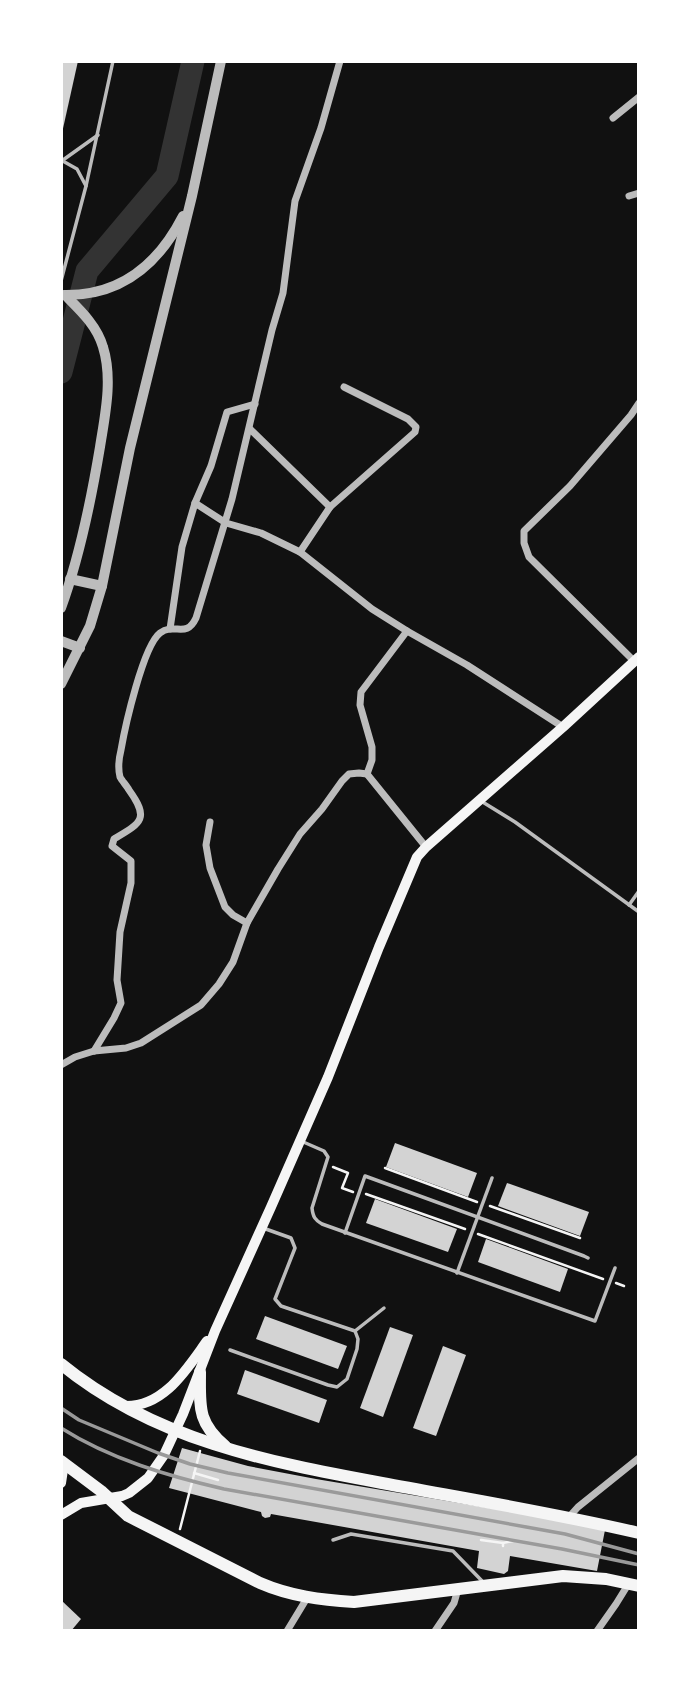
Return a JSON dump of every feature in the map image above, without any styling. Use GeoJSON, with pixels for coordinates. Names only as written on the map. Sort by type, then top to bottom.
{"type":"FeatureCollection","features":[{"type":"Feature","properties":{"kind":"main road"},"geometry":{"type":"LineString","coordinates":[[61,1515],[81,1503],[129,1493],[148,1478],[164,1455],[176,1432],[215,1331],[328,1077],[417,857],[637,659]]}},
{"type":"Feature","properties":{"kind":"main road"},"geometry":{"type":"LineString","coordinates":[[123,1406],[147,1404],[172,1386],[215,1331]]}},
{"type":"Feature","properties":{"kind":"main road"},"geometry":{"type":"LineString","coordinates":[[64,1367],[123,1406],[150,1420],[176,1432],[228,1449],[302,1468],[639,1533]]}},
{"type":"Feature","properties":{"kind":"main road"},"geometry":{"type":"LineString","coordinates":[[200,1372],[202,1416],[207,1428],[228,1449]]}},
{"type":"Feature","properties":{"kind":"main road"},"geometry":{"type":"LineString","coordinates":[[63,1462],[128,1516],[260,1583],[278,1591],[307,1598],[354,1602],[563,1576],[606,1579],[634,1585]]}},
{"type":"Feature","properties":{"kind":"main road"},"geometry":{"type":"LineString","coordinates":[[61,1483],[63,1462]]}},
{"type":"Feature","properties":{"kind":"street"},"geometry":{"type":"LineString","coordinates":[[61,684],[90,626],[102,586],[130,448],[192,196],[221,61]]}},
{"type":"Feature","properties":{"kind":"street"},"geometry":{"type":"LineString","coordinates":[[94,1051],[121,1003],[117,980],[120,932],[131,883],[131,860],[112,846],[114,839],[135,826],[141,816],[140,805],[120,778],[119,764],[140,670],[161,632],[170,628],[186,630],[196,618],[226,523],[283,293],[295,201],[321,128],[340,61]]}},
{"type":"Feature","properties":{"kind":"street"},"geometry":{"type":"LineString","coordinates":[[613,118],[639,97]]}},
{"type":"Feature","properties":{"kind":"street"},"geometry":{"type":"LineString","coordinates":[[629,196],[639,193]]}},
{"type":"Feature","properties":{"kind":"street"},"geometry":{"type":"LineString","coordinates":[[69,297],[96,293],[138,273],[158,256],[175,232],[192,196]]}},
{"type":"Feature","properties":{"kind":"street"},"geometry":{"type":"LineString","coordinates":[[61,608],[90,507],[108,382],[103,344],[95,328],[69,297]]}},
{"type":"Feature","properties":{"kind":"street"},"geometry":{"type":"LineString","coordinates":[[300,552],[330,507],[415,432],[416,427],[408,419],[344,387]]}},
{"type":"Feature","properties":{"kind":"street"},"geometry":{"type":"LineString","coordinates":[[170,628],[182,547],[227,412],[254,404]]}},
{"type":"Feature","properties":{"kind":"street"},"geometry":{"type":"LineString","coordinates":[[637,659],[529,556],[524,543],[524,531],[570,486],[639,404]]}},
{"type":"Feature","properties":{"kind":"street"},"geometry":{"type":"LineString","coordinates":[[631,415],[639,422]]}},
{"type":"Feature","properties":{"kind":"street"},"geometry":{"type":"LineString","coordinates":[[250,429],[330,507]]}},
{"type":"Feature","properties":{"kind":"street"},"geometry":{"type":"LineString","coordinates":[[195,503],[226,523],[261,533],[300,552],[372,609],[467,665],[563,727]]}},
{"type":"Feature","properties":{"kind":"street"},"geometry":{"type":"LineString","coordinates":[[70,579],[102,586]]}},
{"type":"Feature","properties":{"kind":"street"},"geometry":{"type":"LineString","coordinates":[[367,774],[372,760],[372,747],[360,705],[361,692],[407,631]]}},
{"type":"Feature","properties":{"kind":"street"},"geometry":{"type":"LineString","coordinates":[[61,641],[79,648]]}},
{"type":"Feature","properties":{"kind":"street"},"geometry":{"type":"LineString","coordinates":[[61,1065],[94,1051],[126,1048],[141,1043],[201,1005],[233,962],[247,923],[300,834],[349,774],[367,774]]}},
{"type":"Feature","properties":{"kind":"street"},"geometry":{"type":"LineString","coordinates":[[367,774],[426,847]]}},
{"type":"Feature","properties":{"kind":"street"},"geometry":{"type":"LineString","coordinates":[[210,821],[206,845],[210,868],[225,907],[247,923]]}},
{"type":"Feature","properties":{"kind":"street"},"geometry":{"type":"LineString","coordinates":[[568,1518],[639,1458]]}},
{"type":"Feature","properties":{"kind":"street"},"geometry":{"type":"LineString","coordinates":[[597,1631],[634,1585]]}},
{"type":"Feature","properties":{"kind":"street"},"geometry":{"type":"LineString","coordinates":[[435,1631],[454,1603],[458,1588]]}},
{"type":"Feature","properties":{"kind":"street"},"geometry":{"type":"LineString","coordinates":[[287,1631],[307,1598]]}},
{"type":"Feature","properties":{"kind":"lane"},"geometry":{"type":"LineString","coordinates":[[61,281],[86,186],[113,61]]}},
{"type":"Feature","properties":{"kind":"lane"},"geometry":{"type":"LineString","coordinates":[[86,186],[77,169],[62,160],[97,135]]}},
{"type":"Feature","properties":{"kind":"lane"},"geometry":{"type":"LineString","coordinates":[[479,800],[515,822],[639,912]]}},
{"type":"Feature","properties":{"kind":"lane"},"geometry":{"type":"LineString","coordinates":[[629,905],[639,891]]}},
{"type":"Feature","properties":{"kind":"lane"},"geometry":{"type":"LineString","coordinates":[[300,1141],[324,1151],[328,1157],[312,1208],[316,1220],[322,1224],[595,1321],[615,1268]]}},
{"type":"Feature","properties":{"kind":"lane"},"geometry":{"type":"LineString","coordinates":[[345,1233],[365,1177],[588,1258]]}},
{"type":"Feature","properties":{"kind":"lane"},"geometry":{"type":"LineString","coordinates":[[457,1273],[492,1178]]}},
{"type":"Feature","properties":{"kind":"lane"},"geometry":{"type":"LineString","coordinates":[[262,1228],[291,1238],[295,1248],[275,1299],[281,1306],[355,1331]]}},
{"type":"Feature","properties":{"kind":"lane"},"geometry":{"type":"LineString","coordinates":[[355,1331],[384,1308]]}},
{"type":"Feature","properties":{"kind":"lane"},"geometry":{"type":"LineString","coordinates":[[230,1350],[337,1387],[347,1379],[357,1349],[355,1331]]}},
{"type":"Feature","properties":{"kind":"lane"},"geometry":{"type":"LineString","coordinates":[[333,1540],[351,1534],[453,1551],[485,1585]]}},
{"type":"Feature","properties":{"kind":"path"},"geometry":{"type":"LineString","coordinates":[[177,1541],[200,1454]]}},
{"type":"Feature","properties":{"kind":"path"},"geometry":{"type":"LineString","coordinates":[[194,1473],[218,1480]]}},
{"type":"Feature","properties":{"kind":"path"},"geometry":{"type":"LineString","coordinates":[[481,1540],[503,1545],[513,1541]]}},
{"type":"Feature","properties":{"kind":"building"},"geometry":{"type":"Polygon","coordinates":[[[61,61],[78,61],[62,133],[61,133],[61,61]]]}},
{"type":"Feature","properties":{"kind":"building"},"geometry":{"type":"Polygon","coordinates":[[[395,1143],[477,1173],[468,1197],[386,1167],[395,1143]]]}},
{"type":"Feature","properties":{"kind":"building"},"geometry":{"type":"Polygon","coordinates":[[[507,1183],[589,1212],[580,1236],[498,1206],[507,1183]]]}},
{"type":"Feature","properties":{"kind":"building"},"geometry":{"type":"Polygon","coordinates":[[[375,1199],[457,1229],[448,1252],[366,1223],[375,1199]]]}},
{"type":"Feature","properties":{"kind":"building"},"geometry":{"type":"Polygon","coordinates":[[[486,1239],[568,1269],[560,1292],[478,1262],[486,1239]]]}},
{"type":"Feature","properties":{"kind":"building"},"geometry":{"type":"Polygon","coordinates":[[[265,1316],[347,1346],[338,1369],[256,1339],[265,1316]]]}},
{"type":"Feature","properties":{"kind":"building"},"geometry":{"type":"Polygon","coordinates":[[[390,1327],[413,1335],[383,1417],[360,1408],[390,1327]]]}},
{"type":"Feature","properties":{"kind":"building"},"geometry":{"type":"Polygon","coordinates":[[[443,1346],[466,1355],[436,1436],[413,1428],[443,1346]]]}},
{"type":"Feature","properties":{"kind":"building"},"geometry":{"type":"Polygon","coordinates":[[[245,1370],[327,1400],[319,1423],[237,1394],[245,1370]]]}},
{"type":"Feature","properties":{"kind":"building"},"geometry":{"type":"Polygon","coordinates":[[[182,1448],[248,1466],[605,1530],[597,1571],[510,1556],[508,1571],[504,1574],[477,1568],[479,1551],[271,1514],[265,1518],[261,1512],[169,1488],[182,1448]]]}},
{"type":"Feature","properties":{"kind":"building"},"geometry":{"type":"Polygon","coordinates":[[[61,1600],[81,1619],[71,1631],[61,1631],[61,1600]]]}},
{"type":"Feature","properties":{"kind":"waterway"},"geometry":{"type":"LineString","coordinates":[[61,372],[87,271],[167,176],[193,61]]}},
{"type":"Feature","properties":{"kind":"waterway"},"geometry":{"type":"LineString","coordinates":[[61,331],[70,334]]}},
{"type":"Feature","properties":{"kind":"railway"},"geometry":{"type":"LineString","coordinates":[[61,1408],[79,1420],[190,1464],[565,1534],[639,1554]]}},
{"type":"Feature","properties":{"kind":"railway"},"geometry":{"type":"LineString","coordinates":[[61,1428],[99,1449],[140,1465],[224,1489],[639,1565]]}}]}
